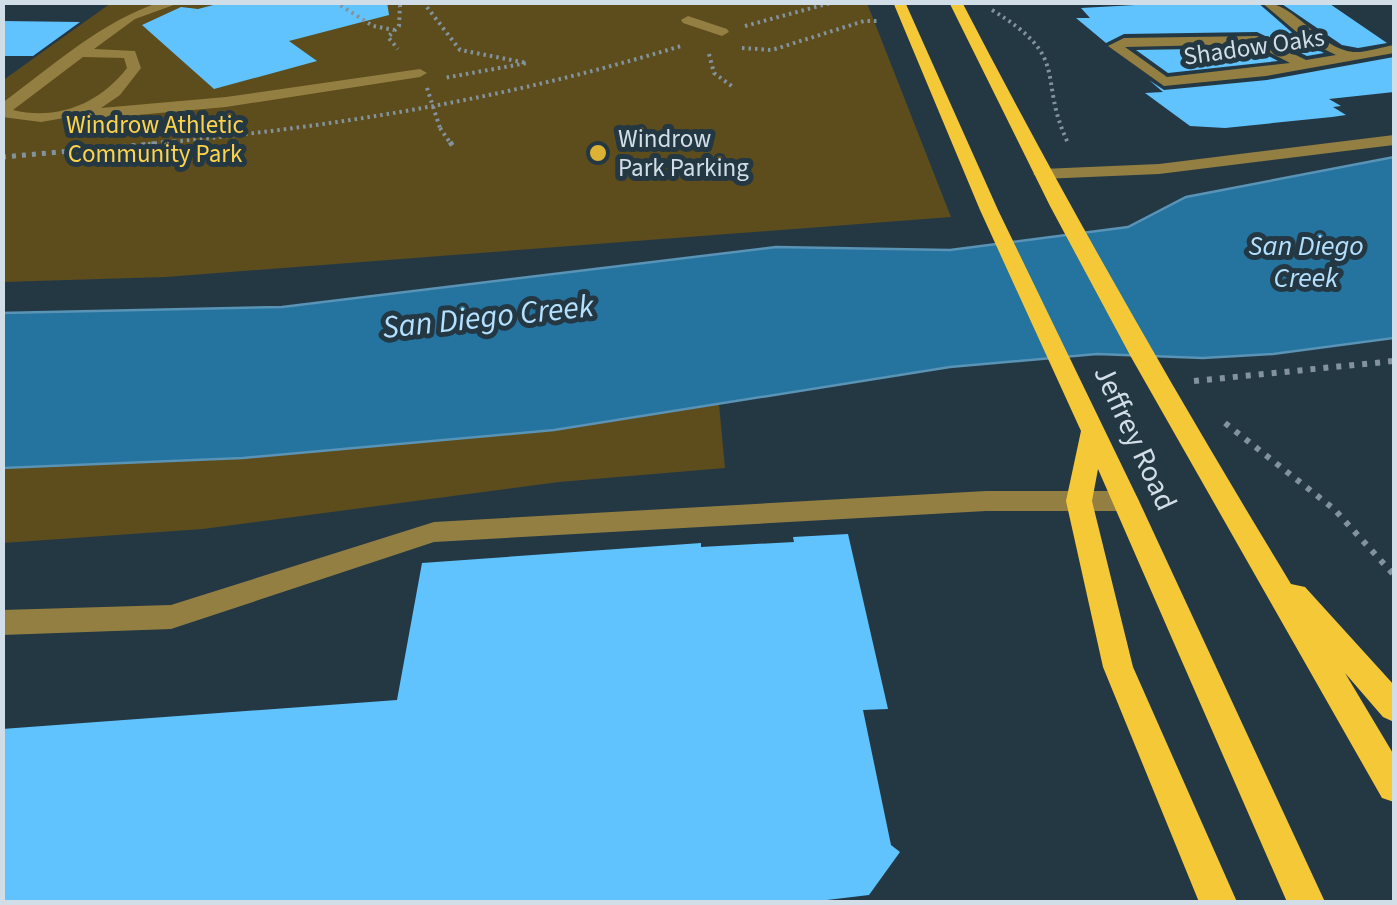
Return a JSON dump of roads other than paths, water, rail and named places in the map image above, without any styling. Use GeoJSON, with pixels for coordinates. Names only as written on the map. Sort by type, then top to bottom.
{"type":"FeatureCollection","features":[{"type":"Feature","properties":{"kind":"main road","name":"Jeffrey Road"},"geometry":{"type":"LineString","coordinates":[[898,2],[1306,902]]}},
{"type":"Feature","properties":{"kind":"main road","name":"Jeffrey Road"},"geometry":{"type":"LineString","coordinates":[[956,2],[1058,206],[1142,358],[1394,786]]}},
{"type":"Feature","properties":{"kind":"main road"},"geometry":{"type":"LineString","coordinates":[[1093,431],[1079,501],[1118,667],[1218,902]]}},
{"type":"Feature","properties":{"kind":"main road"},"geometry":{"type":"LineString","coordinates":[[1258,555],[1394,707]]}},
{"type":"Feature","properties":{"kind":"street"},"geometry":{"type":"LineString","coordinates":[[176,2],[130,16],[2,111],[12,116],[104,113],[424,80]]}},
{"type":"Feature","properties":{"kind":"street","name":"Shadow Oaks"},"geometry":{"type":"LineString","coordinates":[[1267,2],[1312,37],[1351,56]]}},
{"type":"Feature","properties":{"kind":"street"},"geometry":{"type":"LineString","coordinates":[[688,20],[722,32]]}},
{"type":"Feature","properties":{"kind":"street","name":"Shadow Oaks"},"geometry":{"type":"LineString","coordinates":[[1304,65],[1257,40],[1124,42],[1115,46],[1164,82],[1304,65],[1394,49]]}},
{"type":"Feature","properties":{"kind":"street"},"geometry":{"type":"LineString","coordinates":[[78,53],[130,54],[134,68],[112,96],[83,111]]}},
{"type":"Feature","properties":{"kind":"street"},"geometry":{"type":"LineString","coordinates":[[1042,174],[1159,169],[1394,140]]}},
{"type":"Feature","properties":{"kind":"street"},"geometry":{"type":"LineString","coordinates":[[2,623],[171,616],[434,532],[924,505],[1126,501]]}},
{"type":"Feature","properties":{"kind":"water","name":"San Diego Creek"},"geometry":{"type":"Polygon","coordinates":[[[1394,157],[1394,338],[1273,354],[1203,358],[1097,354],[950,367],[554,430],[243,458],[3,468],[2,313],[282,307],[776,247],[950,250],[1128,227],[1186,197],[1394,157]]]}},
{"type":"Feature","properties":{"kind":"place","name":"Windrow Park Parking"},"geometry":{"type":"Point","coordinates":[598,153]}},
{"type":"Feature","properties":{"kind":"park label","name":"Windrow Athletic Community Park"},"geometry":{"type":"Point","coordinates":[155,140]}}]}
